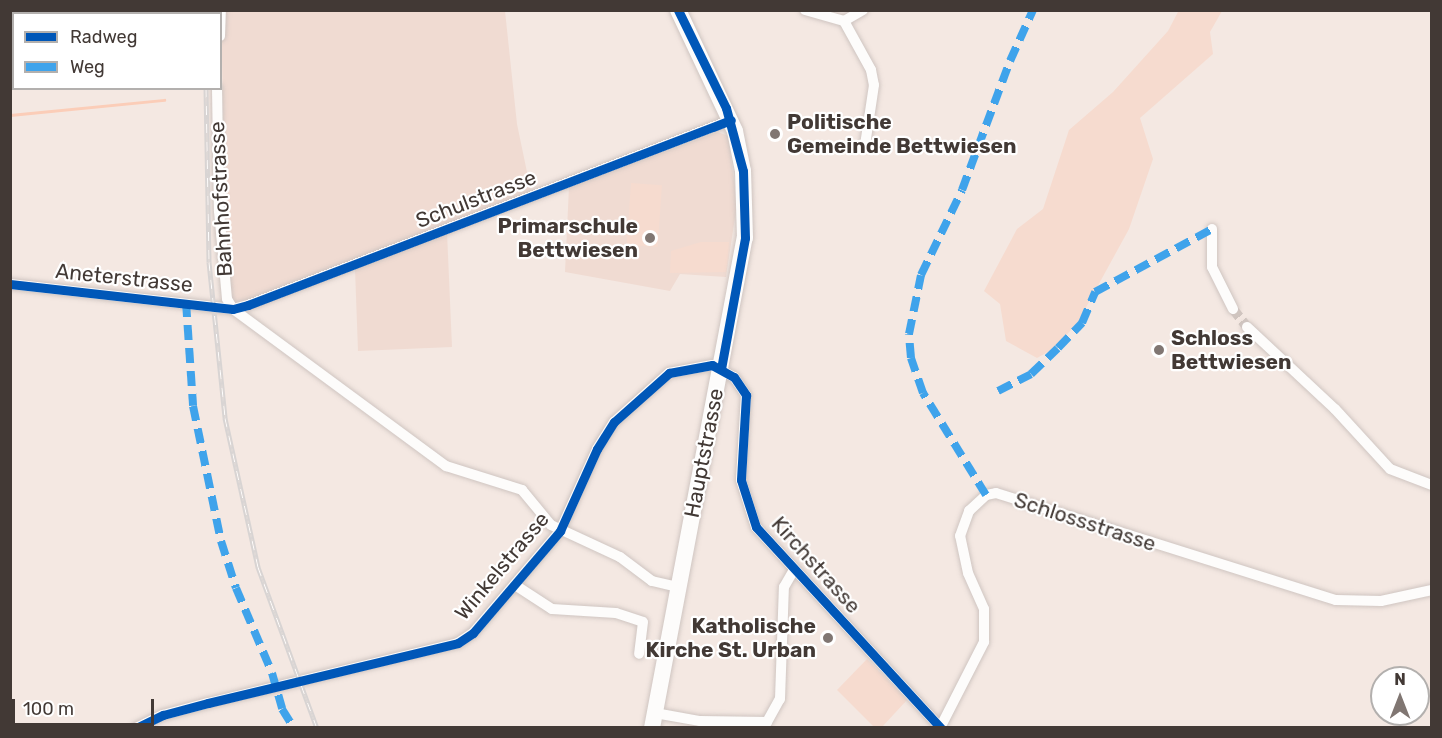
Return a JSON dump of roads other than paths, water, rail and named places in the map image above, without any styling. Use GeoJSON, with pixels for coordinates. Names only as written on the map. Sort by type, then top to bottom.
{"type":"FeatureCollection","features":[{"type":"Feature","properties":{"kind":"main road","name":"Hauptstrasse"},"geometry":{"type":"LineString","coordinates":[[654,720],[745,238],[743,171],[731,120],[682,12]]}},
{"type":"Feature","properties":{"kind":"street"},"geometry":{"type":"LineString","coordinates":[[805,10],[844,21],[871,70],[874,85],[865,145]]}},
{"type":"Feature","properties":{"kind":"street"},"geometry":{"type":"LineString","coordinates":[[844,21],[863,10]]}},
{"type":"Feature","properties":{"kind":"street","name":"Bahnhofstrasse"},"geometry":{"type":"LineString","coordinates":[[217,90],[219,211],[227,299],[233,309]]}},
{"type":"Feature","properties":{"kind":"street","name":"Schulstrasse"},"geometry":{"type":"LineString","coordinates":[[233,309],[731,120]]}},
{"type":"Feature","properties":{"kind":"street"},"geometry":{"type":"LineString","coordinates":[[1212,229],[1212,267],[1233,309]]}},
{"type":"Feature","properties":{"kind":"street","name":"Aneterstrasse"},"geometry":{"type":"LineString","coordinates":[[10,284],[233,309],[446,466],[522,490],[551,525],[608,550],[652,581],[678,587]]}},
{"type":"Feature","properties":{"kind":"street"},"geometry":{"type":"LineString","coordinates":[[1247,327],[1335,409],[1390,469],[1431,485]]}},
{"type":"Feature","properties":{"kind":"street","name":"Winkelstrasse"},"geometry":{"type":"LineString","coordinates":[[136,728],[208,703],[451,645],[473,633],[561,531],[597,449],[614,422],[669,373],[706,366],[721,369]]}},
{"type":"Feature","properties":{"kind":"street","name":"Kirchstrasse"},"geometry":{"type":"LineString","coordinates":[[721,369],[734,377],[746,395],[741,480],[746,504],[756,527],[940,727]]}},
{"type":"Feature","properties":{"kind":"street","name":"Schlossstrasse"},"geometry":{"type":"LineString","coordinates":[[940,727],[984,642],[984,609],[968,573],[960,536],[969,511],[986,495],[996,493],[1336,600],[1381,601],[1431,590]]}},
{"type":"Feature","properties":{"kind":"street"},"geometry":{"type":"LineString","coordinates":[[654,720],[768,725],[780,699],[784,587],[794,570]]}},
{"type":"Feature","properties":{"kind":"street"},"geometry":{"type":"LineString","coordinates":[[515,585],[552,609],[616,613],[643,622],[639,654]]}},
{"type":"Feature","properties":{"kind":"waterway"},"geometry":{"type":"LineString","coordinates":[[10,115],[164,100]]}},
{"type":"Feature","properties":{"kind":"tunnel"},"geometry":{"type":"LineString","coordinates":[[1233,309],[1247,327]]}},
{"type":"Feature","properties":{"kind":"railway"},"geometry":{"type":"LineString","coordinates":[[206,90],[209,262],[225,418],[258,567],[317,728]]}},
{"type":"Feature","properties":{"kind":"place","name":"Politische Gemeinde Bettwiesen"},"geometry":{"type":"Point","coordinates":[775,134]}},
{"type":"Feature","properties":{"kind":"place","name":"Primarschule Bettwiesen"},"geometry":{"type":"Point","coordinates":[650,238]}},
{"type":"Feature","properties":{"kind":"place","name":"Schloss Bettwiesen"},"geometry":{"type":"Point","coordinates":[1159,350]}},
{"type":"Feature","properties":{"kind":"place","name":"Katholische Kirche St. Urban"},"geometry":{"type":"Point","coordinates":[828,638]}}]}
